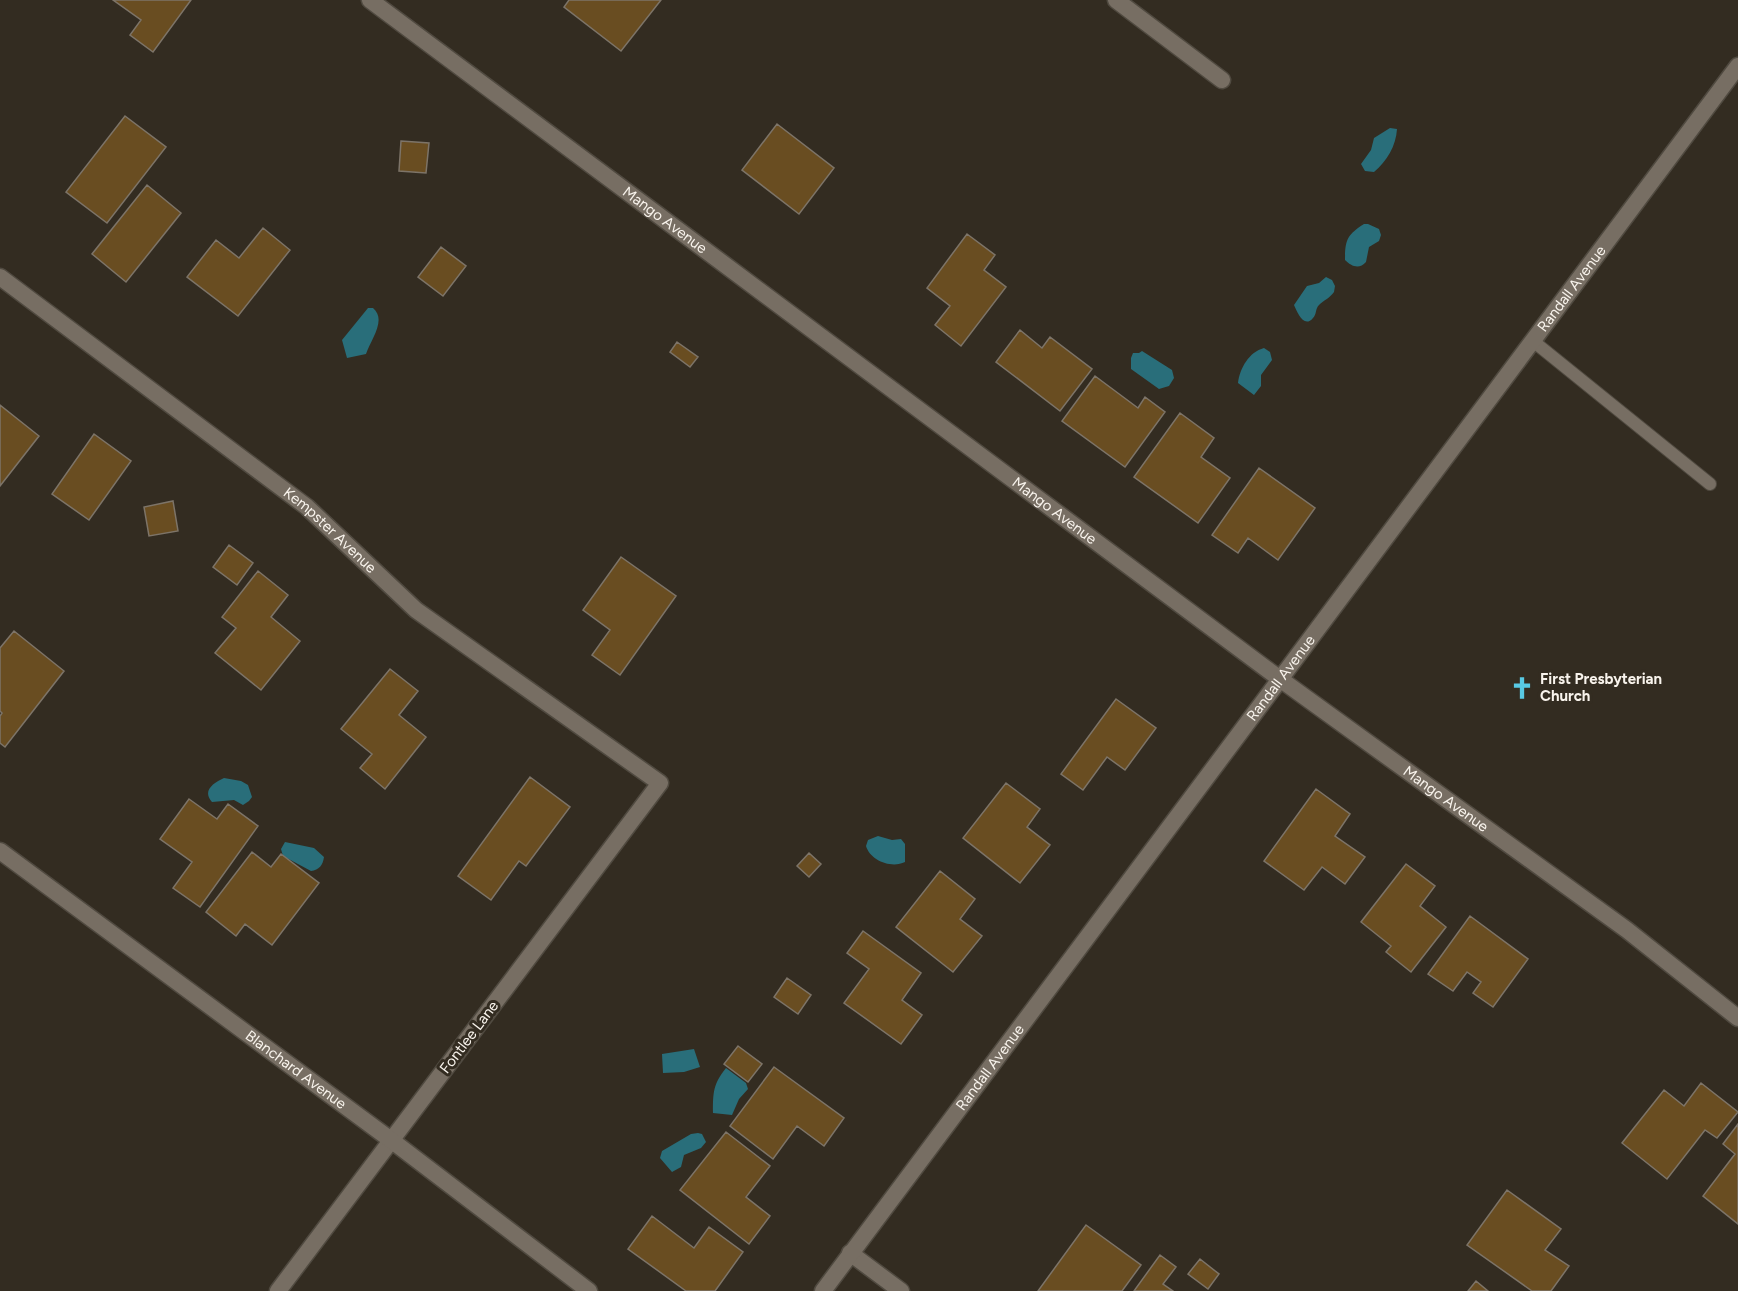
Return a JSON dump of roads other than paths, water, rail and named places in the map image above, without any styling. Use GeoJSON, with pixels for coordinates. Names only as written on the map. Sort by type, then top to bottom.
{"type":"FeatureCollection","features":[{"type":"Feature","properties":{"kind":"street","name":"Mango Avenue"},"geometry":{"type":"LineString","coordinates":[[370,0],[1280,679],[1627,930],[1738,1018]]}},
{"type":"Feature","properties":{"kind":"street"},"geometry":{"type":"LineString","coordinates":[[1116,0],[1222,80]]}},
{"type":"Feature","properties":{"kind":"street","name":"Randall Avenue"},"geometry":{"type":"LineString","coordinates":[[823,1291],[1738,66]]}},
{"type":"Feature","properties":{"kind":"street","name":"Kempster Avenue"},"geometry":{"type":"LineString","coordinates":[[0,277],[307,507],[416,610],[660,783]]}},
{"type":"Feature","properties":{"kind":"street","name":"Fontlee Lane"},"geometry":{"type":"LineString","coordinates":[[278,1291],[660,783]]}},
{"type":"Feature","properties":{"kind":"street","name":"Blanchard Avenue"},"geometry":{"type":"LineString","coordinates":[[0,851],[391,1140],[589,1291]]}},
{"type":"Feature","properties":{"kind":"street"},"geometry":{"type":"LineString","coordinates":[[850,1253],[901,1291]]}},
{"type":"Feature","properties":{"kind":"lane"},"geometry":{"type":"LineString","coordinates":[[1533,341],[1710,484]]}},
{"type":"Feature","properties":{"kind":"water"},"geometry":{"type":"Polygon","coordinates":[[[1390,128],[1397,129],[1390,153],[1374,172],[1365,171],[1361,164],[1371,150],[1374,138],[1390,128]]]}},
{"type":"Feature","properties":{"kind":"water"},"geometry":{"type":"Polygon","coordinates":[[[1364,224],[1379,229],[1381,235],[1379,241],[1369,247],[1366,262],[1361,266],[1355,266],[1345,260],[1346,247],[1354,231],[1364,224]]]}},
{"type":"Feature","properties":{"kind":"water"},"geometry":{"type":"Polygon","coordinates":[[[1326,277],[1332,280],[1335,286],[1334,292],[1319,305],[1310,321],[1304,321],[1294,305],[1307,286],[1319,283],[1326,277]]]}},
{"type":"Feature","properties":{"kind":"water"},"geometry":{"type":"Polygon","coordinates":[[[368,308],[373,308],[379,318],[374,336],[366,354],[347,358],[342,340],[368,308]]]}},
{"type":"Feature","properties":{"kind":"water"},"geometry":{"type":"Polygon","coordinates":[[[1264,348],[1270,352],[1272,360],[1261,375],[1261,386],[1254,395],[1238,383],[1239,377],[1250,357],[1264,348]]]}},
{"type":"Feature","properties":{"kind":"water"},"geometry":{"type":"Polygon","coordinates":[[[1142,351],[1172,370],[1174,378],[1169,386],[1159,389],[1131,369],[1133,353],[1142,351]]]}},
{"type":"Feature","properties":{"kind":"water"},"geometry":{"type":"Polygon","coordinates":[[[224,778],[241,781],[248,785],[252,797],[249,801],[243,805],[234,800],[212,802],[208,794],[210,788],[224,778]]]}},
{"type":"Feature","properties":{"kind":"water"},"geometry":{"type":"Polygon","coordinates":[[[878,836],[892,840],[901,839],[905,844],[905,862],[888,864],[876,859],[866,846],[868,840],[878,836]]]}},
{"type":"Feature","properties":{"kind":"water"},"geometry":{"type":"Polygon","coordinates":[[[285,842],[314,848],[324,857],[322,865],[311,871],[283,856],[281,849],[285,842]]]}},
{"type":"Feature","properties":{"kind":"water"},"geometry":{"type":"Polygon","coordinates":[[[694,1049],[700,1067],[684,1072],[663,1073],[662,1054],[694,1049]]]}},
{"type":"Feature","properties":{"kind":"water"},"geometry":{"type":"Polygon","coordinates":[[[726,1068],[746,1083],[748,1089],[739,1099],[732,1115],[713,1113],[715,1089],[718,1079],[726,1068]]]}},
{"type":"Feature","properties":{"kind":"water"},"geometry":{"type":"Polygon","coordinates":[[[691,1134],[702,1134],[706,1142],[701,1148],[684,1155],[681,1167],[672,1172],[660,1158],[662,1151],[691,1134]]]}},
{"type":"Feature","properties":{"kind":"place","name":"First Presbyterian Church"},"geometry":{"type":"Point","coordinates":[1522,688]}}]}
